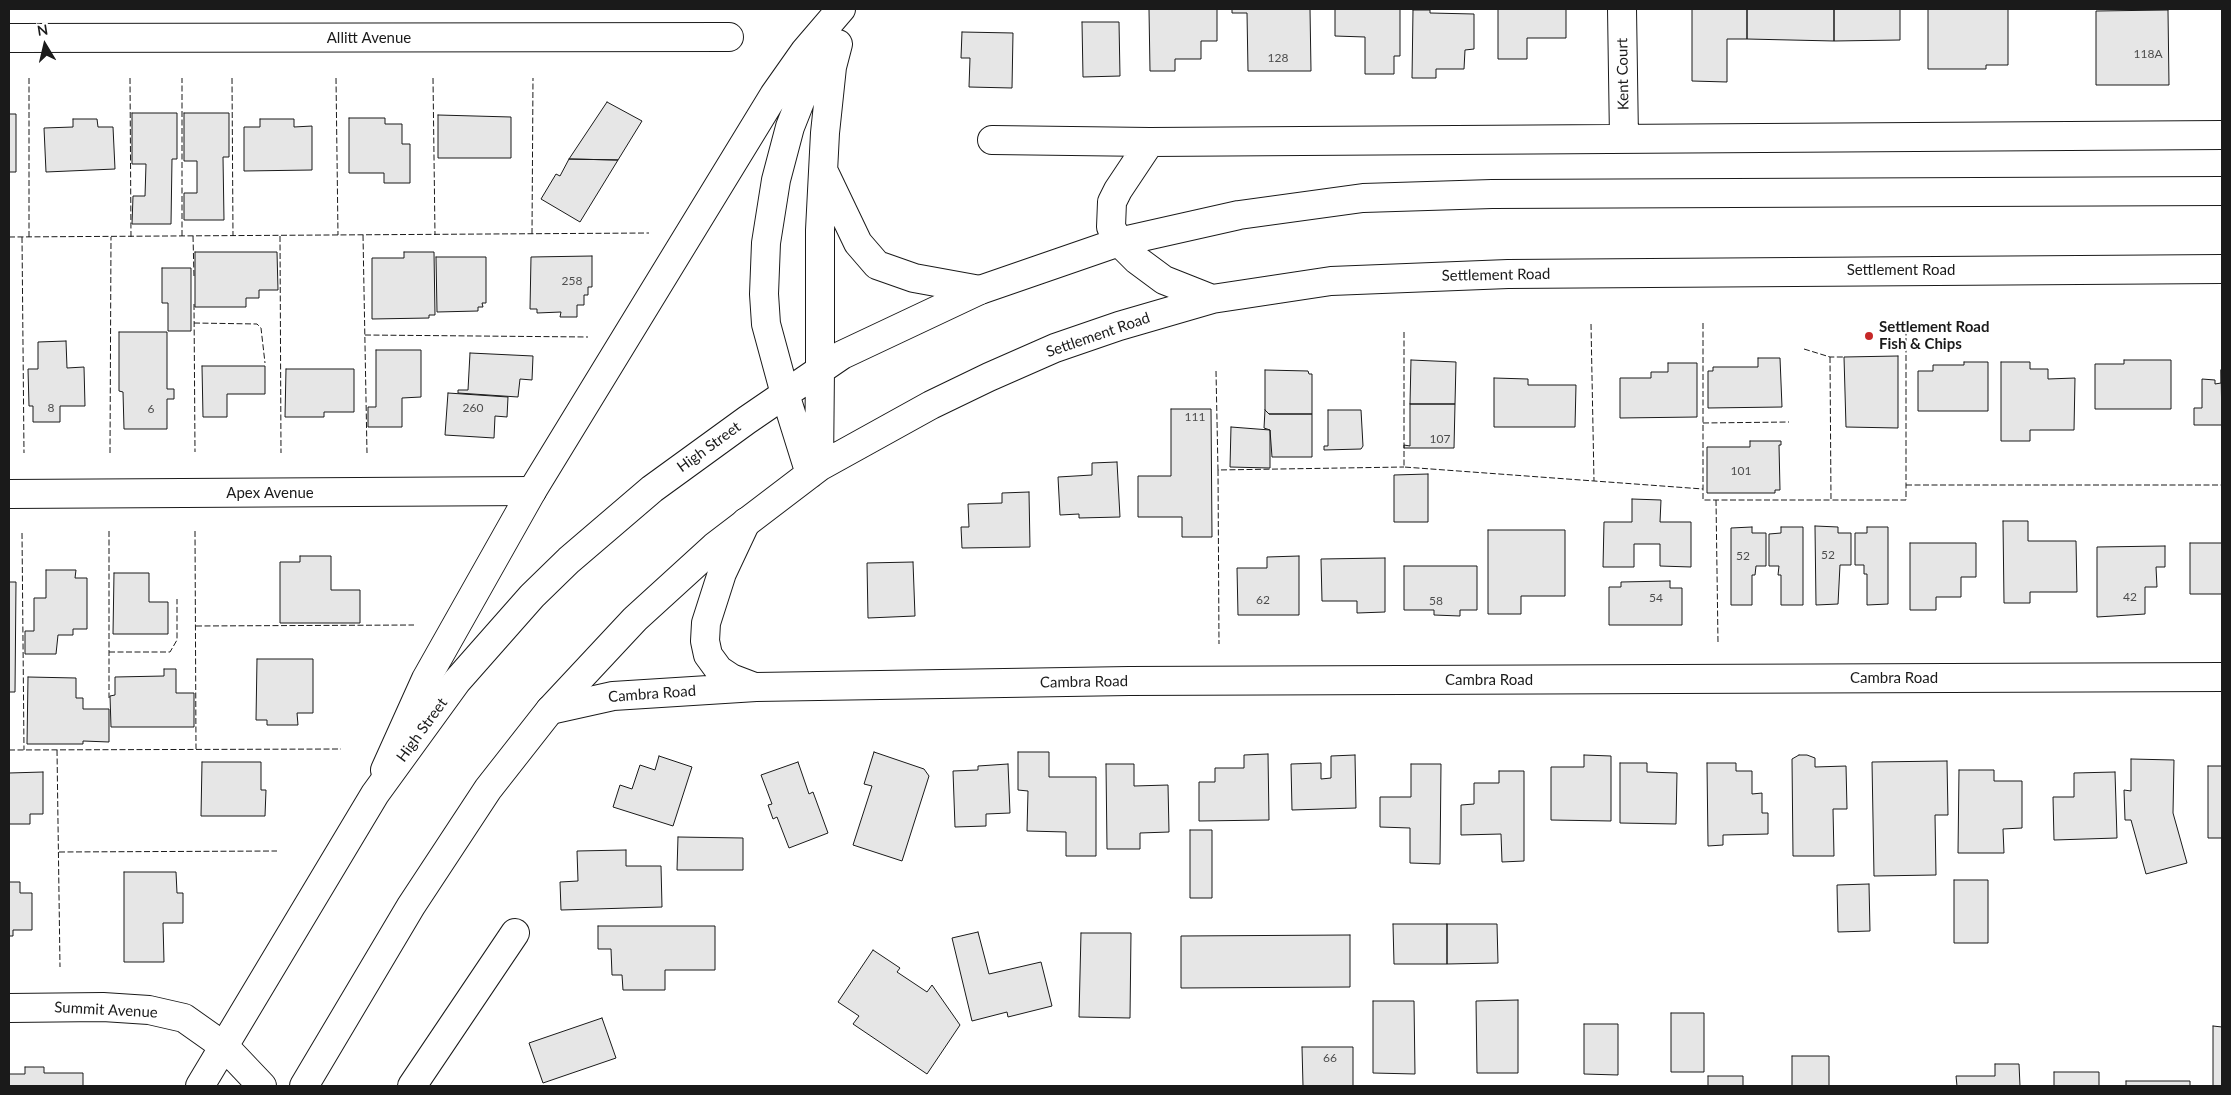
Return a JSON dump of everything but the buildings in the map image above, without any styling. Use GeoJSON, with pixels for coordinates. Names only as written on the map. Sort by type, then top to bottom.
{"type":"FeatureCollection","features":[{"type":"Feature","properties":{"kind":"main road","name":"Kent Court"},"geometry":{"type":"LineString","coordinates":[[1622,9],[1624,139]]}},
{"type":"Feature","properties":{"kind":"main road"},"geometry":{"type":"LineString","coordinates":[[304,1086],[411,906],[488,789],[550,710],[635,619],[681,576],[746,522],[814,471],[820,370],[820,230],[825,133],[831,75],[846,13]]}},
{"type":"Feature","properties":{"kind":"main road"},"geometry":{"type":"LineString","coordinates":[[814,471],[785,394],[770,344],[764,313],[766,243],[782,154],[796,109],[815,69],[846,13]]}},
{"type":"Feature","properties":{"kind":"main road","name":"High Street"},"geometry":{"type":"LineString","coordinates":[[375,794],[426,678],[532,491],[774,95],[805,51],[846,13]]}},
{"type":"Feature","properties":{"kind":"main road","name":"Allitt Avenue"},"geometry":{"type":"LineString","coordinates":[[9,38],[729,37]]}},
{"type":"Feature","properties":{"kind":"main road"},"geometry":{"type":"LineString","coordinates":[[992,140],[1150,142],[2222,135]]}},
{"type":"Feature","properties":{"kind":"main road"},"geometry":{"type":"LineString","coordinates":[[1150,142],[1112,202],[1111,227],[1120,242],[1137,260],[1164,280],[1212,299]]}},
{"type":"Feature","properties":{"kind":"main road"},"geometry":{"type":"LineString","coordinates":[[824,170],[858,243],[877,264],[914,278],[980,290]]}},
{"type":"Feature","properties":{"kind":"main road"},"geometry":{"type":"LineString","coordinates":[[785,394],[863,344],[980,290],[1120,242],[1240,215],[1299,205],[1363,198],[1420,195],[2222,191]]}},
{"type":"Feature","properties":{"kind":"main road","name":"Settlement Road"},"geometry":{"type":"LineString","coordinates":[[814,471],[931,405],[1055,348],[1119,326],[1212,299],[1331,281],[1390,277],[1785,271],[2222,269]]}},
{"type":"Feature","properties":{"kind":"main road","name":"High Street"},"geometry":{"type":"LineString","coordinates":[[200,1086],[375,794],[457,681],[532,596],[569,560],[652,489],[785,394]]}},
{"type":"Feature","properties":{"kind":"main road","name":"Apex Avenue"},"geometry":{"type":"LineString","coordinates":[[9,494],[532,491]]}},
{"type":"Feature","properties":{"kind":"main road","name":"Cambra Road"},"geometry":{"type":"LineString","coordinates":[[746,522],[722,573],[706,623],[705,641],[708,655],[719,670],[731,678],[756,687]]}},
{"type":"Feature","properties":{"kind":"main road","name":"Cambra Road"},"geometry":{"type":"LineString","coordinates":[[550,710],[613,696],[756,687],[1129,681],[2222,677]]}},
{"type":"Feature","properties":{"kind":"main road"},"geometry":{"type":"LineString","coordinates":[[412,1086],[515,933]]}},
{"type":"Feature","properties":{"kind":"main road","name":"Summit Avenue"},"geometry":{"type":"LineString","coordinates":[[9,1008],[103,1007],[149,1010],[184,1018],[225,1046],[262,1086]]}},
{"type":"Feature","properties":{"kind":"fence"},"geometry":{"type":"LineString","coordinates":[[29,78],[29,237]]}},
{"type":"Feature","properties":{"kind":"fence"},"geometry":{"type":"LineString","coordinates":[[130,78],[131,237]]}},
{"type":"Feature","properties":{"kind":"fence"},"geometry":{"type":"LineString","coordinates":[[182,78],[182,236]]}},
{"type":"Feature","properties":{"kind":"fence"},"geometry":{"type":"LineString","coordinates":[[232,78],[233,236]]}},
{"type":"Feature","properties":{"kind":"fence"},"geometry":{"type":"LineString","coordinates":[[336,78],[338,235]]}},
{"type":"Feature","properties":{"kind":"fence"},"geometry":{"type":"LineString","coordinates":[[433,78],[435,235]]}},
{"type":"Feature","properties":{"kind":"fence"},"geometry":{"type":"LineString","coordinates":[[532,234],[533,78]]}},
{"type":"Feature","properties":{"kind":"fence"},"geometry":{"type":"LineString","coordinates":[[9,237],[649,233]]}},
{"type":"Feature","properties":{"kind":"fence"},"geometry":{"type":"LineString","coordinates":[[363,235],[367,453]]}},
{"type":"Feature","properties":{"kind":"fence"},"geometry":{"type":"LineString","coordinates":[[193,236],[194,277]]}},
{"type":"Feature","properties":{"kind":"fence"},"geometry":{"type":"LineString","coordinates":[[280,236],[281,453]]}},
{"type":"Feature","properties":{"kind":"fence"},"geometry":{"type":"LineString","coordinates":[[22,237],[24,453]]}},
{"type":"Feature","properties":{"kind":"fence"},"geometry":{"type":"LineString","coordinates":[[110,453],[111,237]]}},
{"type":"Feature","properties":{"kind":"fence"},"geometry":{"type":"LineString","coordinates":[[194,304],[195,452]]}},
{"type":"Feature","properties":{"kind":"fence"},"geometry":{"type":"LineString","coordinates":[[1830,357],[1831,500],[1906,500],[1906,321]]}},
{"type":"Feature","properties":{"kind":"fence"},"geometry":{"type":"LineString","coordinates":[[194,323],[257,324],[261,328],[265,363]]}},
{"type":"Feature","properties":{"kind":"fence"},"geometry":{"type":"LineString","coordinates":[[1703,323],[1703,500],[1831,500]]}},
{"type":"Feature","properties":{"kind":"fence"},"geometry":{"type":"LineString","coordinates":[[1591,324],[1594,481]]}},
{"type":"Feature","properties":{"kind":"fence"},"geometry":{"type":"LineString","coordinates":[[1404,332],[1404,467],[1703,489]]}},
{"type":"Feature","properties":{"kind":"fence"},"geometry":{"type":"LineString","coordinates":[[365,335],[588,337]]}},
{"type":"Feature","properties":{"kind":"fence"},"geometry":{"type":"LineString","coordinates":[[1804,349],[1830,357],[1844,357]]}},
{"type":"Feature","properties":{"kind":"fence"},"geometry":{"type":"LineString","coordinates":[[1216,371],[1218,470],[1404,467]]}},
{"type":"Feature","properties":{"kind":"fence"},"geometry":{"type":"LineString","coordinates":[[1703,423],[1789,422]]}},
{"type":"Feature","properties":{"kind":"fence"},"geometry":{"type":"LineString","coordinates":[[1218,470],[1219,644]]}},
{"type":"Feature","properties":{"kind":"fence"},"geometry":{"type":"LineString","coordinates":[[1906,485],[2222,485]]}},
{"type":"Feature","properties":{"kind":"fence"},"geometry":{"type":"LineString","coordinates":[[1716,500],[1718,642]]}},
{"type":"Feature","properties":{"kind":"fence"},"geometry":{"type":"LineString","coordinates":[[109,531],[109,698]]}},
{"type":"Feature","properties":{"kind":"fence"},"geometry":{"type":"LineString","coordinates":[[195,531],[196,749]]}},
{"type":"Feature","properties":{"kind":"fence"},"geometry":{"type":"LineString","coordinates":[[22,533],[24,750]]}},
{"type":"Feature","properties":{"kind":"fence"},"geometry":{"type":"LineString","coordinates":[[109,652],[170,652],[177,640],[177,599]]}},
{"type":"Feature","properties":{"kind":"fence"},"geometry":{"type":"LineString","coordinates":[[196,626],[414,625]]}},
{"type":"Feature","properties":{"kind":"fence"},"geometry":{"type":"LineString","coordinates":[[9,750],[341,749]]}},
{"type":"Feature","properties":{"kind":"fence"},"geometry":{"type":"LineString","coordinates":[[57,750],[60,967]]}},
{"type":"Feature","properties":{"kind":"fence"},"geometry":{"type":"LineString","coordinates":[[59,852],[277,851]]}},
{"type":"Feature","properties":{"kind":"place","name":"Settlement Road Fish & Chips"},"geometry":{"type":"Point","coordinates":[1869,336]}}]}
